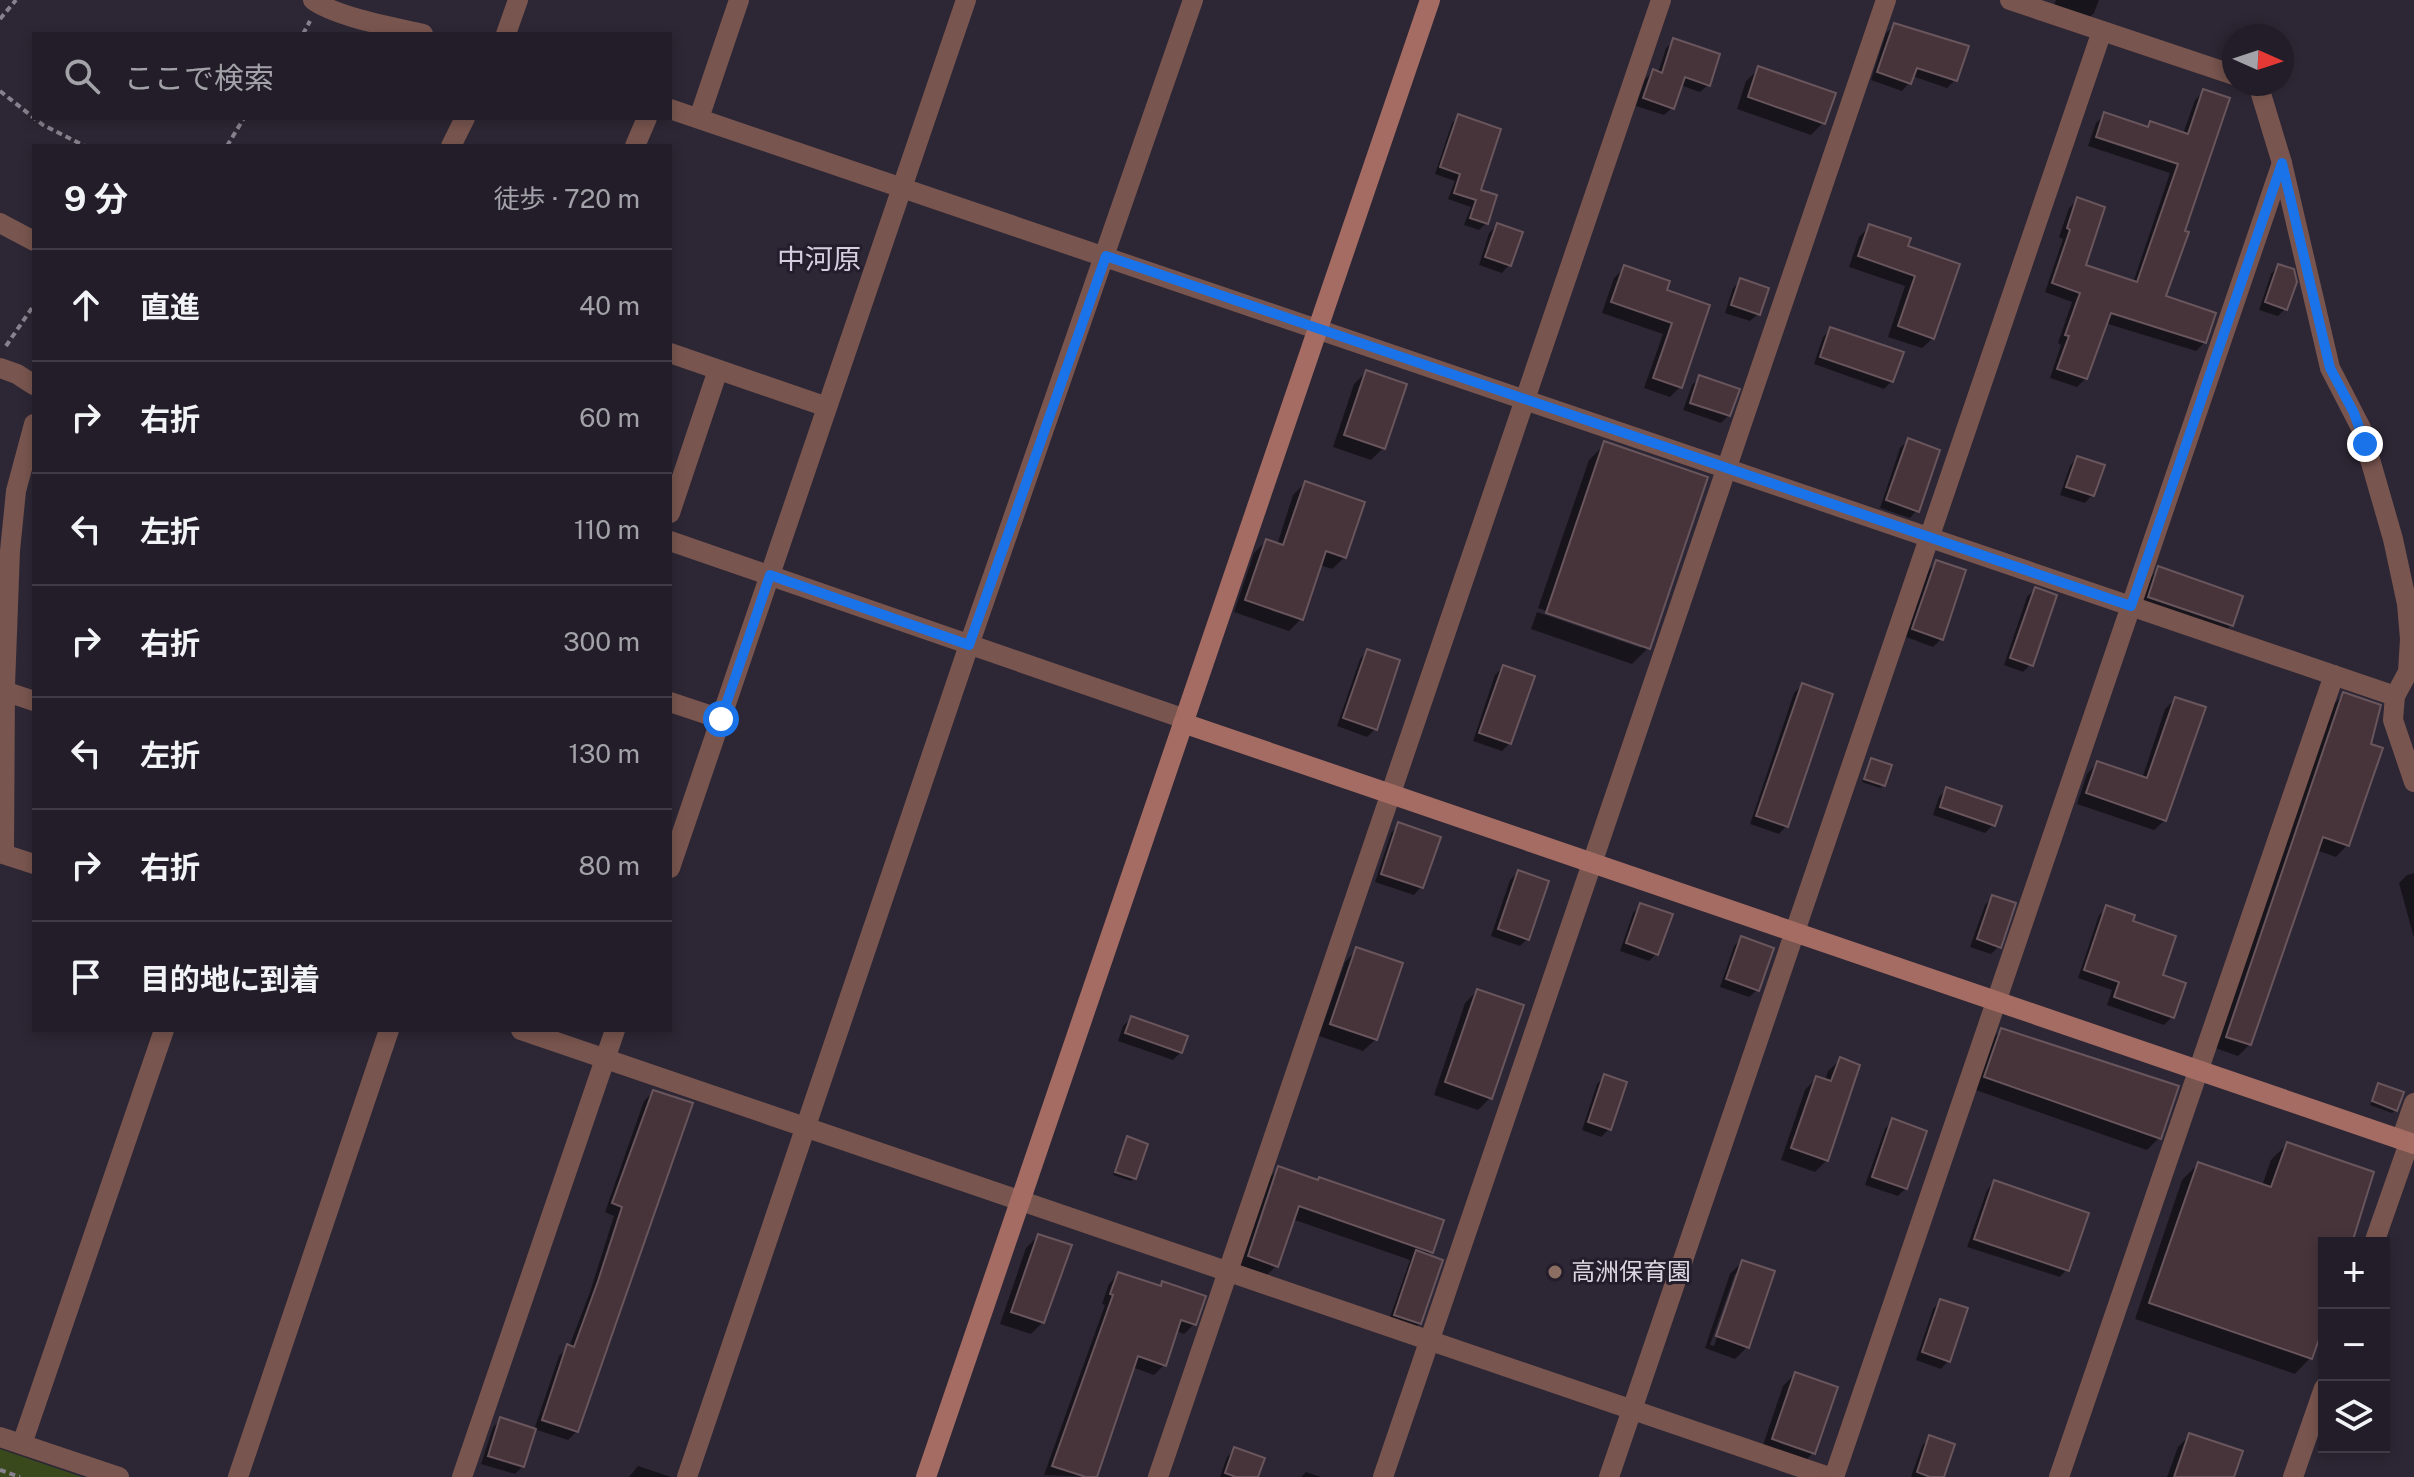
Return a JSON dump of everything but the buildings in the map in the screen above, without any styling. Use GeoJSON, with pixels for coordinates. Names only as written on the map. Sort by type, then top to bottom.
{"type":"FeatureCollection","features":[{"type":"Feature","properties":{"kind":"street"},"geometry":{"type":"LineString","coordinates":[[313,0],[354,17],[415,32]]}},
{"type":"Feature","properties":{"kind":"street"},"geometry":{"type":"LineString","coordinates":[[507,32],[518,0]]}},
{"type":"Feature","properties":{"kind":"street"},"geometry":{"type":"LineString","coordinates":[[699,118],[739,0]]}},
{"type":"Feature","properties":{"kind":"street"},"geometry":{"type":"LineString","coordinates":[[672,862],[966,0]]}},
{"type":"Feature","properties":{"kind":"street"},"geometry":{"type":"LineString","coordinates":[[687,1477],[969,645],[1193,0]]}},
{"type":"Feature","properties":{"kind":"street"},"geometry":{"type":"LineString","coordinates":[[926,1477],[1430,0]]}},
{"type":"Feature","properties":{"kind":"street"},"geometry":{"type":"LineString","coordinates":[[1158,1477],[1661,0]]}},
{"type":"Feature","properties":{"kind":"street"},"geometry":{"type":"LineString","coordinates":[[1383,1477],[1886,0]]}},
{"type":"Feature","properties":{"kind":"street"},"geometry":{"type":"LineString","coordinates":[[2010,0],[2222,71]]}},
{"type":"Feature","properties":{"kind":"street"},"geometry":{"type":"LineString","coordinates":[[1609,1477],[2102,31]]}},
{"type":"Feature","properties":{"kind":"street"},"geometry":{"type":"LineString","coordinates":[[2262,96],[2282,163],[2330,368],[2361,428],[2393,539],[2407,604],[2410,639],[2408,672],[2395,696],[2393,720],[2414,782]]}},
{"type":"Feature","properties":{"kind":"street"},"geometry":{"type":"LineString","coordinates":[[672,110],[2395,696]]}},
{"type":"Feature","properties":{"kind":"street"},"geometry":{"type":"LineString","coordinates":[[452,144],[464,120]]}},
{"type":"Feature","properties":{"kind":"street"},"geometry":{"type":"LineString","coordinates":[[636,144],[646,120]]}},
{"type":"Feature","properties":{"kind":"street"},"geometry":{"type":"LineString","coordinates":[[527,1032],[1831,1477],[2282,163]]}},
{"type":"Feature","properties":{"kind":"street"},"geometry":{"type":"LineString","coordinates":[[0,223],[32,240]]}},
{"type":"Feature","properties":{"kind":"street"},"geometry":{"type":"LineString","coordinates":[[672,354],[827,407]]}},
{"type":"Feature","properties":{"kind":"street"},"geometry":{"type":"LineString","coordinates":[[0,368],[32,384]]}},
{"type":"Feature","properties":{"kind":"street"},"geometry":{"type":"LineString","coordinates":[[672,507],[718,370]]}},
{"type":"Feature","properties":{"kind":"street"},"geometry":{"type":"LineString","coordinates":[[32,431],[16,491],[10,551],[2,854],[32,863]]}},
{"type":"Feature","properties":{"kind":"street"},"geometry":{"type":"LineString","coordinates":[[672,542],[1391,794],[2408,1142]]}},
{"type":"Feature","properties":{"kind":"street"},"geometry":{"type":"LineString","coordinates":[[2059,1477],[2334,675]]}},
{"type":"Feature","properties":{"kind":"street"},"geometry":{"type":"LineString","coordinates":[[7,692],[32,700]]}},
{"type":"Feature","properties":{"kind":"street"},"geometry":{"type":"LineString","coordinates":[[672,703],[721,719]]}},
{"type":"Feature","properties":{"kind":"street"},"geometry":{"type":"LineString","coordinates":[[22,1444],[163,1032]]}},
{"type":"Feature","properties":{"kind":"street"},"geometry":{"type":"LineString","coordinates":[[238,1477],[388,1032]]}},
{"type":"Feature","properties":{"kind":"street"},"geometry":{"type":"LineString","coordinates":[[462,1477],[614,1032]]}},
{"type":"Feature","properties":{"kind":"street"},"geometry":{"type":"LineString","coordinates":[[2376,1237],[2408,1142],[2414,1103]]}},
{"type":"Feature","properties":{"kind":"street"},"geometry":{"type":"LineString","coordinates":[[2293,1477],[2318,1405]]}},
{"type":"Feature","properties":{"kind":"street"},"geometry":{"type":"LineString","coordinates":[[0,1437],[119,1477]]}},
{"type":"Feature","properties":{"kind":"path"},"geometry":{"type":"LineString","coordinates":[[0,19],[16,0]]}},
{"type":"Feature","properties":{"kind":"path"},"geometry":{"type":"LineString","coordinates":[[0,91],[32,116]]}},
{"type":"Feature","properties":{"kind":"path"},"geometry":{"type":"LineString","coordinates":[[37,120],[81,144]]}},
{"type":"Feature","properties":{"kind":"path"},"geometry":{"type":"LineString","coordinates":[[228,144],[243,120]]}},
{"type":"Feature","properties":{"kind":"path"},"geometry":{"type":"LineString","coordinates":[[0,355],[32,308]]}},
{"type":"Feature","properties":{"kind":"path"},"geometry":{"type":"LineString","coordinates":[[0,1470],[20,1477]]}},
{"type":"Feature","properties":{"kind":"green space"},"geometry":{"type":"Polygon","coordinates":[[[0,1449],[82,1477],[0,1477],[0,1449]]]}},
{"type":"Feature","properties":{"kind":"place","name":"高洲保育園"},"geometry":{"type":"Point","coordinates":[1555,1272]}},
{"type":"Feature","properties":{"kind":"district","name":"中河原"},"geometry":{"type":"Point","coordinates":[819,259]}},
{"type":"Feature","properties":{"kind":"route"},"geometry":{"type":"LineString","coordinates":[[721,719],[770,575],[969,645],[1106,256],[2131,606],[2282,163],[2330,368],[2361,428],[2365,444]]}}]}
